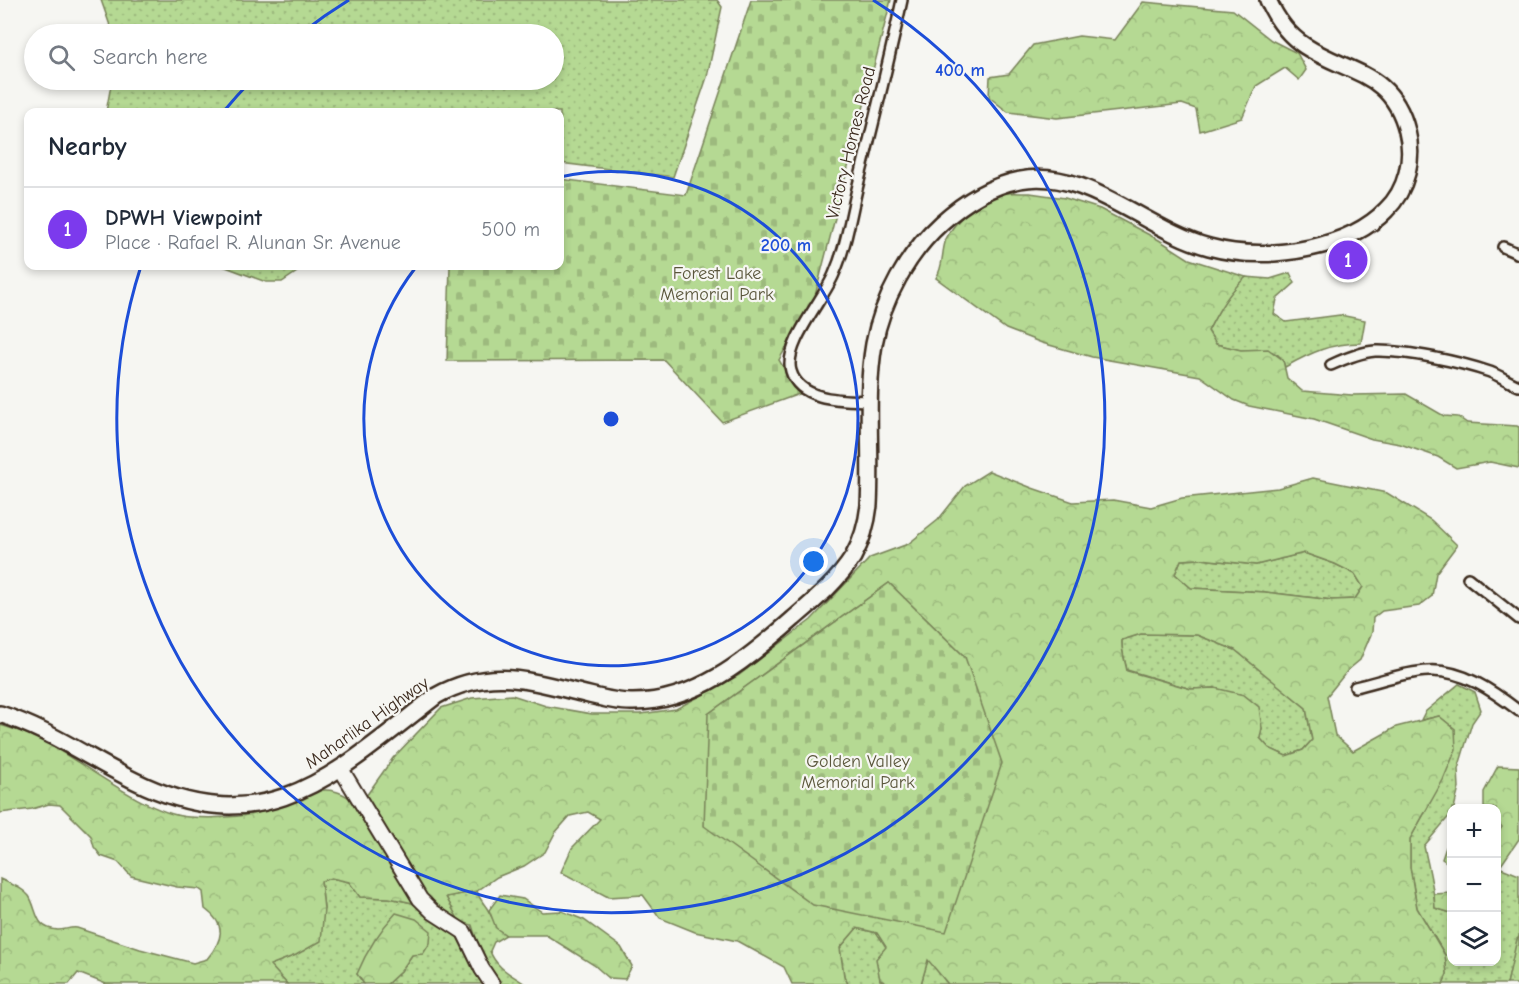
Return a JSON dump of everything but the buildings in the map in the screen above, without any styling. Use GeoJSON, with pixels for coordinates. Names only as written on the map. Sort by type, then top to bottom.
{"type":"FeatureCollection","features":[{"type":"Feature","properties":{"kind":"highway","name":"Maharlika Highway"},"geometry":{"type":"LineString","coordinates":[[0,714],[54,735],[112,769],[153,789],[202,805],[238,805],[277,800],[309,787],[341,769],[436,696],[454,686],[474,680],[491,677],[507,678],[545,684],[606,700],[630,702],[663,699],[703,684],[735,667],[759,649],[828,587],[859,545],[869,505],[870,401],[872,362],[877,332],[890,296],[925,240],[950,215],[973,197],[999,186],[1040,177],[1071,182],[1183,238],[1207,247],[1233,252],[1278,252],[1320,245],[1358,230],[1391,205],[1403,184],[1411,155],[1408,132],[1400,109],[1382,85],[1320,54],[1290,34],[1268,0]]}},
{"type":"Feature","properties":{"kind":"main road"},"geometry":{"type":"LineString","coordinates":[[341,769],[420,899],[433,912],[464,932],[492,984]]}},
{"type":"Feature","properties":{"kind":"street","name":"Victory Homes Road"},"geometry":{"type":"LineString","coordinates":[[870,401],[823,396],[805,390],[794,379],[789,364],[794,346],[836,271],[880,102],[902,0]]}},
{"type":"Feature","properties":{"kind":"street"},"geometry":{"type":"LineString","coordinates":[[1503,247],[1519,255]]}},
{"type":"Feature","properties":{"kind":"street"},"geometry":{"type":"LineString","coordinates":[[1331,365],[1346,358],[1374,351],[1387,352],[1429,357],[1469,366],[1489,372],[1519,386]]}},
{"type":"Feature","properties":{"kind":"street"},"geometry":{"type":"LineString","coordinates":[[1468,578],[1519,619]]}},
{"type":"Feature","properties":{"kind":"street"},"geometry":{"type":"LineString","coordinates":[[1355,687],[1420,672],[1438,671],[1482,685],[1519,711]]}},
{"type":"Feature","properties":{"kind":"green space"},"geometry":{"type":"Polygon","coordinates":[[[101,0],[717,0],[722,7],[707,77],[673,177],[564,163],[564,108],[107,108],[110,90],[564,90],[564,24],[109,24],[101,0]]]}},
{"type":"Feature","properties":{"kind":"green space","name":"Forest Lake Memorial Park"},"geometry":{"type":"Polygon","coordinates":[[[751,0],[891,0],[815,296],[779,360],[799,394],[722,422],[664,360],[447,361],[450,270],[564,270],[564,180],[686,195],[751,0]]]}},
{"type":"Feature","properties":{"kind":"green space"},"geometry":{"type":"Polygon","coordinates":[[[1143,2],[1233,10],[1271,40],[1297,53],[1306,70],[1299,80],[1285,68],[1256,86],[1242,118],[1200,131],[1196,109],[1182,104],[1057,118],[1008,112],[989,97],[990,77],[1009,74],[1033,45],[1079,36],[1115,40],[1143,2]]]}},
{"type":"Feature","properties":{"kind":"green space"},"geometry":{"type":"Polygon","coordinates":[[[1030,193],[1065,198],[1100,209],[1159,240],[1189,259],[1246,277],[1225,301],[1208,331],[1216,344],[1241,350],[1268,349],[1283,360],[1287,378],[1302,391],[1352,395],[1406,394],[1444,416],[1458,417],[1467,423],[1517,426],[1519,427],[1519,468],[1490,462],[1456,468],[1438,457],[1400,444],[1372,439],[1314,419],[1249,406],[1234,400],[1200,376],[1092,357],[1042,343],[1006,329],[936,278],[946,239],[968,212],[990,196],[1030,193]]]}},
{"type":"Feature","properties":{"kind":"green space"},"geometry":{"type":"Polygon","coordinates":[[[234,270],[295,270],[297,272],[282,282],[266,282],[234,270]]]}},
{"type":"Feature","properties":{"kind":"green space"},"geometry":{"type":"Polygon","coordinates":[[[1290,273],[1295,283],[1277,299],[1274,314],[1286,322],[1340,315],[1365,320],[1361,343],[1350,343],[1321,350],[1285,367],[1278,355],[1273,352],[1240,350],[1216,344],[1208,331],[1224,302],[1246,277],[1270,279],[1290,273]]]}},
{"type":"Feature","properties":{"kind":"green space"},"geometry":{"type":"Polygon","coordinates":[[[989,471],[1073,502],[1113,500],[1151,507],[1182,498],[1278,488],[1313,478],[1387,493],[1431,520],[1457,545],[1436,573],[1432,596],[1419,606],[1382,611],[1373,618],[1372,632],[1360,660],[1348,670],[1327,696],[1335,735],[1353,751],[1396,727],[1439,716],[1455,729],[1456,749],[1443,780],[1410,839],[1410,867],[1417,908],[1445,955],[1447,974],[1443,984],[948,984],[928,960],[921,984],[889,984],[880,980],[876,959],[886,947],[877,933],[857,928],[840,948],[844,976],[848,984],[792,984],[784,967],[737,941],[695,932],[660,918],[643,895],[608,897],[561,872],[572,848],[600,819],[588,812],[570,816],[555,833],[545,852],[524,866],[497,877],[477,891],[446,897],[459,921],[427,915],[413,903],[389,898],[360,897],[349,882],[331,878],[321,881],[324,909],[321,941],[296,955],[270,965],[287,984],[106,984],[78,973],[69,984],[0,984],[0,879],[19,888],[29,896],[38,918],[50,929],[77,928],[140,949],[193,963],[207,959],[217,945],[220,927],[205,909],[203,892],[199,889],[177,887],[131,876],[118,862],[101,856],[94,847],[91,836],[60,805],[49,804],[32,809],[0,813],[0,725],[42,740],[136,798],[173,814],[201,818],[246,815],[280,807],[323,790],[343,794],[359,806],[393,758],[441,708],[472,698],[512,695],[546,706],[592,714],[641,714],[676,709],[739,675],[811,620],[870,558],[908,544],[938,520],[965,486],[989,471]],[[1304,553],[1256,565],[1201,559],[1181,560],[1175,574],[1191,588],[1265,592],[1332,600],[1355,599],[1363,587],[1355,574],[1304,553]],[[889,583],[708,714],[965,657],[889,583]],[[1141,634],[1122,640],[1127,671],[1191,689],[1215,688],[1244,695],[1259,707],[1262,728],[1260,738],[1269,748],[1286,756],[1303,750],[1312,740],[1306,708],[1235,650],[1197,635],[1141,634]]]}},
{"type":"Feature","properties":{"kind":"green space"},"geometry":{"type":"Polygon","coordinates":[[[1304,553],[1355,574],[1363,587],[1355,599],[1332,600],[1265,592],[1191,588],[1175,574],[1181,560],[1201,559],[1256,565],[1304,553]]]}},
{"type":"Feature","properties":{"kind":"green space","name":"Golden Valley Memorial Park"},"geometry":{"type":"Polygon","coordinates":[[[889,583],[965,657],[1002,763],[946,932],[813,905],[704,826],[708,714],[889,583]]]}},
{"type":"Feature","properties":{"kind":"green space"},"geometry":{"type":"Polygon","coordinates":[[[1141,634],[1197,635],[1236,650],[1306,708],[1312,740],[1303,750],[1286,756],[1269,748],[1260,738],[1262,728],[1215,688],[1191,689],[1127,670],[1122,640],[1141,634]]]}},
{"type":"Feature","properties":{"kind":"green space"},"geometry":{"type":"Polygon","coordinates":[[[1459,684],[1475,692],[1481,710],[1472,723],[1458,769],[1459,788],[1455,804],[1447,804],[1447,819],[1424,846],[1435,908],[1447,912],[1447,966],[1501,966],[1501,868],[1519,875],[1519,937],[1507,984],[1443,984],[1447,974],[1445,955],[1417,908],[1410,867],[1410,839],[1428,807],[1455,729],[1439,716],[1421,720],[1425,712],[1459,684]]]}},
{"type":"Feature","properties":{"kind":"green space"},"geometry":{"type":"Polygon","coordinates":[[[1498,766],[1519,767],[1519,839],[1501,865],[1501,804],[1484,804],[1484,792],[1498,766]]]}},
{"type":"Feature","properties":{"kind":"green space"},"geometry":{"type":"Polygon","coordinates":[[[1447,846],[1447,862],[1442,859],[1447,846]]]}},
{"type":"Feature","properties":{"kind":"green space"},"geometry":{"type":"Polygon","coordinates":[[[331,878],[349,882],[360,897],[389,898],[413,903],[427,915],[452,930],[462,943],[484,984],[387,984],[401,971],[412,955],[430,942],[357,974],[364,984],[287,984],[269,965],[296,955],[324,909],[321,881],[331,878]]]}},
{"type":"Feature","properties":{"kind":"green space"},"geometry":{"type":"Polygon","coordinates":[[[477,891],[496,925],[506,935],[494,942],[490,951],[493,957],[505,970],[525,984],[501,984],[483,961],[472,925],[459,921],[446,897],[477,891]]]}},
{"type":"Feature","properties":{"kind":"green space"},"geometry":{"type":"Polygon","coordinates":[[[1447,893],[1447,912],[1435,908],[1434,894],[1447,893]]]}},
{"type":"Feature","properties":{"kind":"green space"},"geometry":{"type":"Polygon","coordinates":[[[500,895],[523,899],[542,912],[562,911],[584,920],[621,947],[632,966],[625,979],[609,978],[594,965],[546,935],[506,935],[496,928],[489,910],[500,895]]]}},
{"type":"Feature","properties":{"kind":"green space"},"geometry":{"type":"Polygon","coordinates":[[[396,913],[416,919],[431,931],[430,943],[423,954],[412,955],[401,971],[387,984],[364,984],[357,974],[361,965],[378,934],[396,913]]]}},
{"type":"Feature","properties":{"kind":"green space"},"geometry":{"type":"Polygon","coordinates":[[[857,928],[877,933],[887,947],[880,980],[889,984],[848,984],[844,976],[840,948],[857,928]]]}},
{"type":"Feature","properties":{"kind":"green space"},"geometry":{"type":"Polygon","coordinates":[[[1519,937],[1519,984],[1507,984],[1517,939],[1519,937]]]}},
{"type":"Feature","properties":{"kind":"green space"},"geometry":{"type":"Polygon","coordinates":[[[928,959],[948,984],[921,984],[928,959]]]}},
{"type":"Feature","properties":{"kind":"place","name":"DPWH Viewpoint"},"geometry":{"type":"Point","coordinates":[1348,260]}}]}
